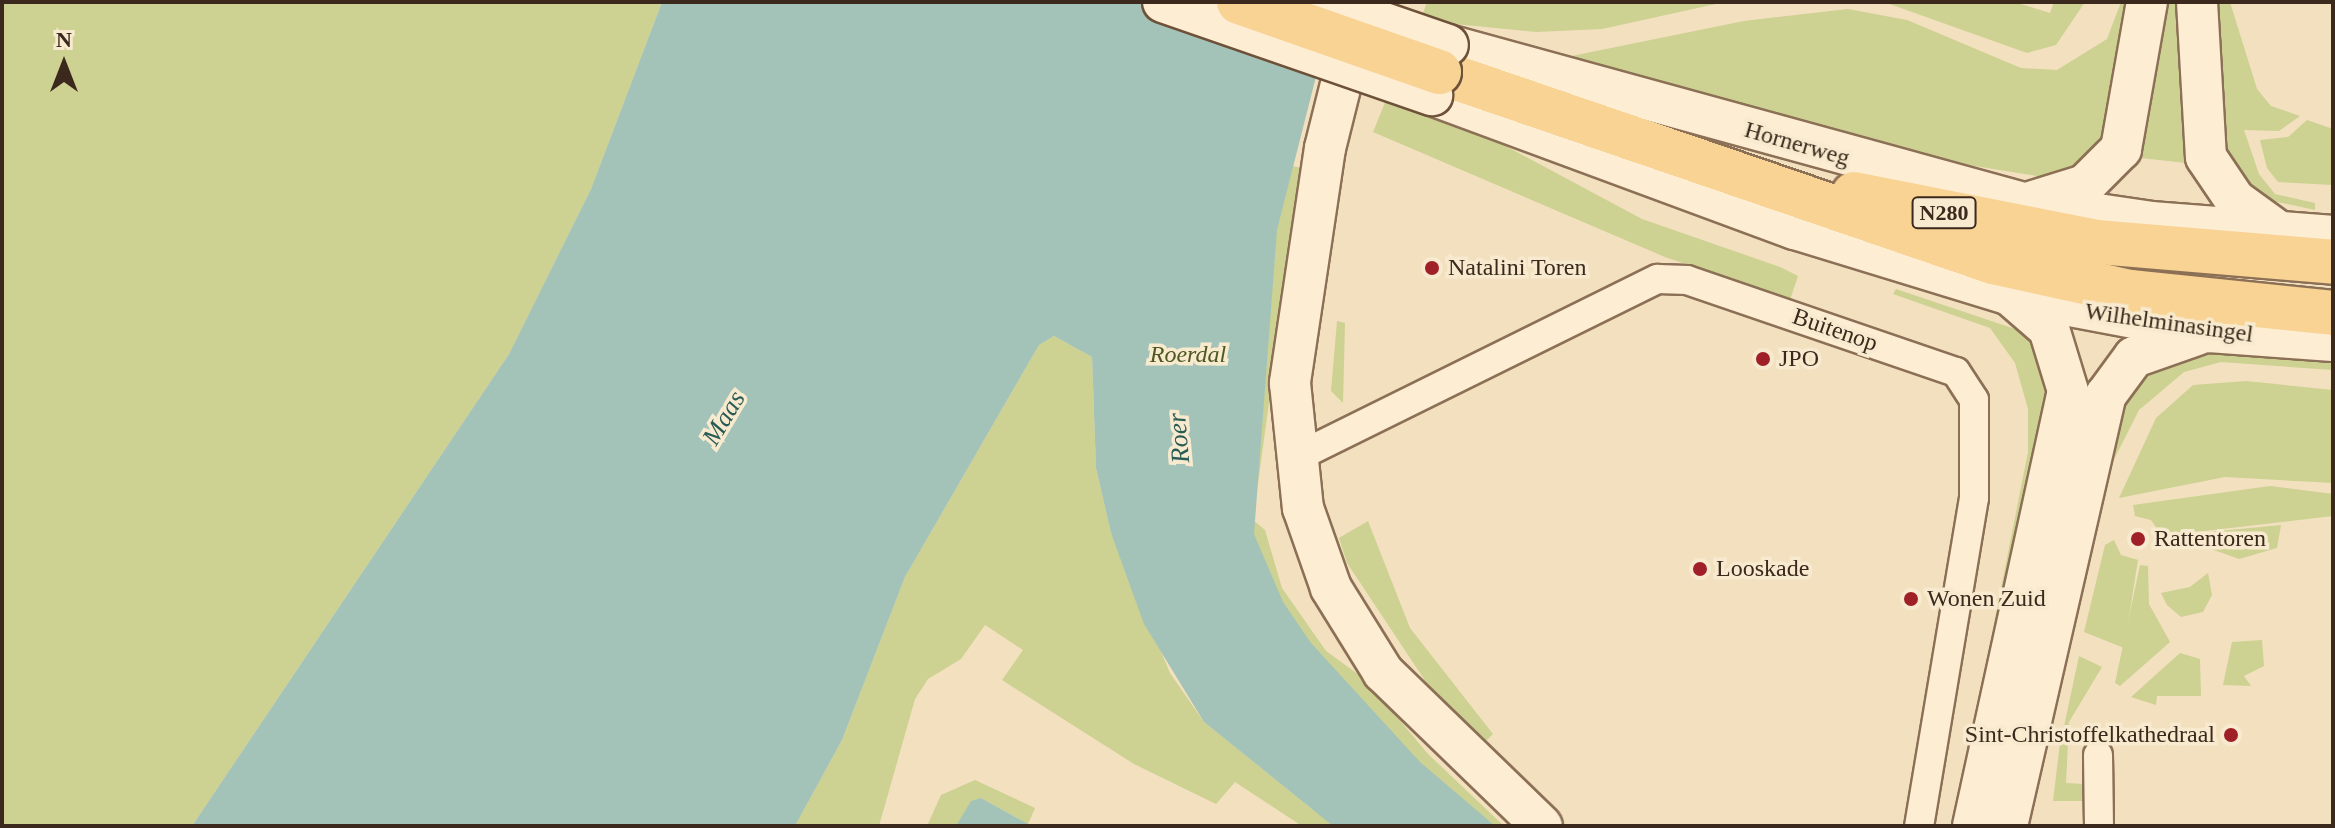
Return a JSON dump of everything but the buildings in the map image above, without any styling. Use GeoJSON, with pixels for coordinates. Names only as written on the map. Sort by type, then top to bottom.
{"type":"FeatureCollection","features":[{"type":"Feature","properties":{"kind":"main road","name":"Hornerweg"},"geometry":{"type":"LineString","coordinates":[[1163,2],[1440,71],[2023,203],[2282,234]]}},
{"type":"Feature","properties":{"kind":"main road","name":"Hornerweg"},"geometry":{"type":"LineString","coordinates":[[1239,2],[1746,175],[1926,244],[2130,292]]}},
{"type":"Feature","properties":{"kind":"main road","name":"Hornerweg"},"geometry":{"type":"LineString","coordinates":[[1323,2],[1440,71],[1795,229],[2007,294]]}},
{"type":"Feature","properties":{"kind":"main road"},"geometry":{"type":"LineString","coordinates":[[1364,2],[1317,196],[1290,383],[1293,459],[1312,540],[1354,631],[1425,716],[1542,826]]}},
{"type":"Feature","properties":{"kind":"main road"},"geometry":{"type":"LineString","coordinates":[[2023,203],[2085,185],[2116,158],[2131,117],[2147,2]]}},
{"type":"Feature","properties":{"kind":"main road"},"geometry":{"type":"LineString","coordinates":[[2197,2],[2206,157],[2235,200],[2282,234]]}},
{"type":"Feature","properties":{"kind":"main road","name":"Hornerweg"},"geometry":{"type":"LineString","coordinates":[[1746,175],[2143,248],[2333,262]]}},
{"type":"Feature","properties":{"kind":"main road","name":"N280"},"geometry":{"type":"LineString","coordinates":[[2282,234],[2333,236]]}},
{"type":"Feature","properties":{"kind":"main road","name":"Wilhelminasingel"},"geometry":{"type":"LineString","coordinates":[[2130,292],[2333,313]]}},
{"type":"Feature","properties":{"kind":"main road"},"geometry":{"type":"LineString","coordinates":[[1973,826],[2068,391],[2049,329],[2007,294]]}},
{"type":"Feature","properties":{"kind":"main road","name":"Wilhelminasingel"},"geometry":{"type":"LineString","coordinates":[[2007,294],[2209,332],[2333,341]]}},
{"type":"Feature","properties":{"kind":"main road"},"geometry":{"type":"LineString","coordinates":[[2007,826],[2106,395],[2134,357],[2209,332]]}},
{"type":"Feature","properties":{"kind":"street","name":"Buitenop"},"geometry":{"type":"LineString","coordinates":[[1293,459],[1658,279],[1687,280],[1956,372],[1974,400],[1974,498],[1919,826]]}},
{"type":"Feature","properties":{"kind":"street"},"geometry":{"type":"LineString","coordinates":[[2098,755],[2099,826]]}},
{"type":"Feature","properties":{"kind":"green space"},"geometry":{"type":"Polygon","coordinates":[[[2,2],[662,2],[591,189],[509,354],[192,826],[2,826],[2,2]]]}},
{"type":"Feature","properties":{"kind":"green space"},"geometry":{"type":"Polygon","coordinates":[[[1427,2],[1725,2],[1602,29],[1536,32],[1455,24],[1423,13],[1427,2]]]}},
{"type":"Feature","properties":{"kind":"green space"},"geometry":{"type":"Polygon","coordinates":[[[1884,2],[2014,2],[2050,13],[2054,2],[2085,2],[2056,45],[2027,53],[1884,2]]]}},
{"type":"Feature","properties":{"kind":"green space"},"geometry":{"type":"Polygon","coordinates":[[[2121,2],[2138,2],[2117,138],[2088,164],[2050,178],[1868,149],[1542,62],[1744,21],[1848,9],[1907,20],[2021,68],[2057,70],[2107,39],[2121,2]]]}},
{"type":"Feature","properties":{"kind":"green space"},"geometry":{"type":"Polygon","coordinates":[[[2154,2],[2185,2],[2196,164],[2131,157],[2154,2]]]}},
{"type":"Feature","properties":{"kind":"green space"},"geometry":{"type":"Polygon","coordinates":[[[2204,2],[2230,2],[2257,89],[2271,106],[2300,116],[2279,131],[2244,130],[2259,174],[2275,194],[2315,203],[2315,210],[2254,197],[2221,168],[2204,2]]]}},
{"type":"Feature","properties":{"kind":"green space"},"geometry":{"type":"Polygon","coordinates":[[[1386,100],[1500,143],[1642,219],[1780,267],[1798,276],[1790,300],[1665,257],[1373,132],[1386,100]]]}},
{"type":"Feature","properties":{"kind":"green space"},"geometry":{"type":"Polygon","coordinates":[[[2307,120],[2333,129],[2333,185],[2278,182],[2267,168],[2260,140],[2288,137],[2307,120]]]}},
{"type":"Feature","properties":{"kind":"green space"},"geometry":{"type":"Polygon","coordinates":[[[1293,166],[1301,168],[1253,520],[1265,530],[1282,588],[1326,651],[1366,680],[1428,754],[1504,826],[1302,826],[1235,782],[1216,804],[1134,764],[1002,680],[1023,650],[985,625],[961,659],[928,679],[915,699],[879,826],[795,826],[842,740],[905,577],[1039,345],[1054,336],[1092,357],[1096,468],[1111,533],[1170,673],[1204,722],[1317,813],[1170,631],[1293,166]]]}},
{"type":"Feature","properties":{"kind":"green space"},"geometry":{"type":"Polygon","coordinates":[[[1896,289],[2024,332],[2054,377],[1961,826],[1954,826],[2028,452],[2028,409],[2015,363],[1990,328],[1893,294],[1896,289]]]}},
{"type":"Feature","properties":{"kind":"green space"},"geometry":{"type":"Polygon","coordinates":[[[1337,321],[1345,323],[1343,403],[1331,391],[1337,321]]]}},
{"type":"Feature","properties":{"kind":"green space"},"geometry":{"type":"Polygon","coordinates":[[[2218,351],[2333,358],[2333,370],[2221,362],[2184,372],[2139,410],[2091,505],[2112,404],[2138,371],[2218,351]]]}},
{"type":"Feature","properties":{"kind":"green space"},"geometry":{"type":"Polygon","coordinates":[[[2246,381],[2333,390],[2333,483],[2225,477],[2119,498],[2156,418],[2193,385],[2246,381]]]}},
{"type":"Feature","properties":{"kind":"green space"},"geometry":{"type":"Polygon","coordinates":[[[2270,486],[2333,494],[2333,516],[2162,536],[2151,520],[2135,516],[2133,505],[2270,486]]]}},
{"type":"Feature","properties":{"kind":"green space"},"geometry":{"type":"Polygon","coordinates":[[[1368,521],[1410,628],[1493,734],[1486,741],[1426,682],[1347,563],[1339,538],[1368,521]]]}},
{"type":"Feature","properties":{"kind":"green space"},"geometry":{"type":"Polygon","coordinates":[[[2281,525],[2277,548],[2239,559],[2200,545],[2199,533],[2281,525]]]}},
{"type":"Feature","properties":{"kind":"green space"},"geometry":{"type":"Polygon","coordinates":[[[2114,540],[2121,555],[2138,560],[2124,648],[2084,632],[2105,545],[2114,540]]]}},
{"type":"Feature","properties":{"kind":"green space"},"geometry":{"type":"Polygon","coordinates":[[[2140,565],[2148,566],[2149,604],[2170,642],[2120,686],[2115,683],[2140,565]]]}},
{"type":"Feature","properties":{"kind":"green space"},"geometry":{"type":"Polygon","coordinates":[[[2208,573],[2212,595],[2203,612],[2181,617],[2167,605],[2161,593],[2190,587],[2208,573]]]}},
{"type":"Feature","properties":{"kind":"green space"},"geometry":{"type":"Polygon","coordinates":[[[2262,640],[2264,666],[2244,676],[2251,686],[2223,685],[2232,642],[2262,640]]]}},
{"type":"Feature","properties":{"kind":"green space"},"geometry":{"type":"Polygon","coordinates":[[[2180,653],[2200,659],[2201,696],[2157,696],[2156,705],[2131,697],[2180,653]]]}},
{"type":"Feature","properties":{"kind":"green space"},"geometry":{"type":"Polygon","coordinates":[[[2079,656],[2102,667],[2069,722],[2068,737],[2062,736],[2079,656]]]}},
{"type":"Feature","properties":{"kind":"green space"},"geometry":{"type":"Polygon","coordinates":[[[2060,743],[2068,743],[2066,783],[2084,784],[2083,801],[2053,801],[2060,743]]]}},
{"type":"Feature","properties":{"kind":"green space"},"geometry":{"type":"Polygon","coordinates":[[[975,780],[1035,808],[1028,824],[981,798],[956,826],[927,826],[941,795],[975,780]]]}},
{"type":"Feature","properties":{"kind":"water"},"geometry":{"type":"Polygon","coordinates":[[[662,2],[1335,2],[1277,230],[1254,534],[1283,602],[1311,643],[1420,762],[1495,826],[1333,826],[1204,722],[1144,624],[1111,533],[1096,468],[1092,357],[1054,336],[1039,345],[905,577],[842,740],[795,826],[192,826],[509,354],[591,189],[662,2]]]}},
{"type":"Feature","properties":{"kind":"water"},"geometry":{"type":"Polygon","coordinates":[[[981,798],[1032,826],[956,826],[971,801],[981,798]]]}},
{"type":"Feature","properties":{"kind":"place","name":"Natalini Toren"},"geometry":{"type":"Point","coordinates":[1432,268]}},
{"type":"Feature","properties":{"kind":"place","name":"JPO"},"geometry":{"type":"Point","coordinates":[1763,359]}},
{"type":"Feature","properties":{"kind":"place","name":"Rattentoren"},"geometry":{"type":"Point","coordinates":[2138,539]}},
{"type":"Feature","properties":{"kind":"place","name":"Looskade"},"geometry":{"type":"Point","coordinates":[1700,569]}},
{"type":"Feature","properties":{"kind":"place","name":"Wonen Zuid"},"geometry":{"type":"Point","coordinates":[1911,599]}},
{"type":"Feature","properties":{"kind":"place","name":"Sint-Christoffelkathedraal"},"geometry":{"type":"Point","coordinates":[2231,735]}},
{"type":"Feature","properties":{"kind":"park label","name":"Roerdal"},"geometry":{"type":"Point","coordinates":[1188,355]}},
{"type":"Feature","properties":{"kind":"water label","name":"Maas"},"geometry":{"type":"Point","coordinates":[724,418]}},
{"type":"Feature","properties":{"kind":"water label","name":"Roer"},"geometry":{"type":"Point","coordinates":[1179,438]}}]}
